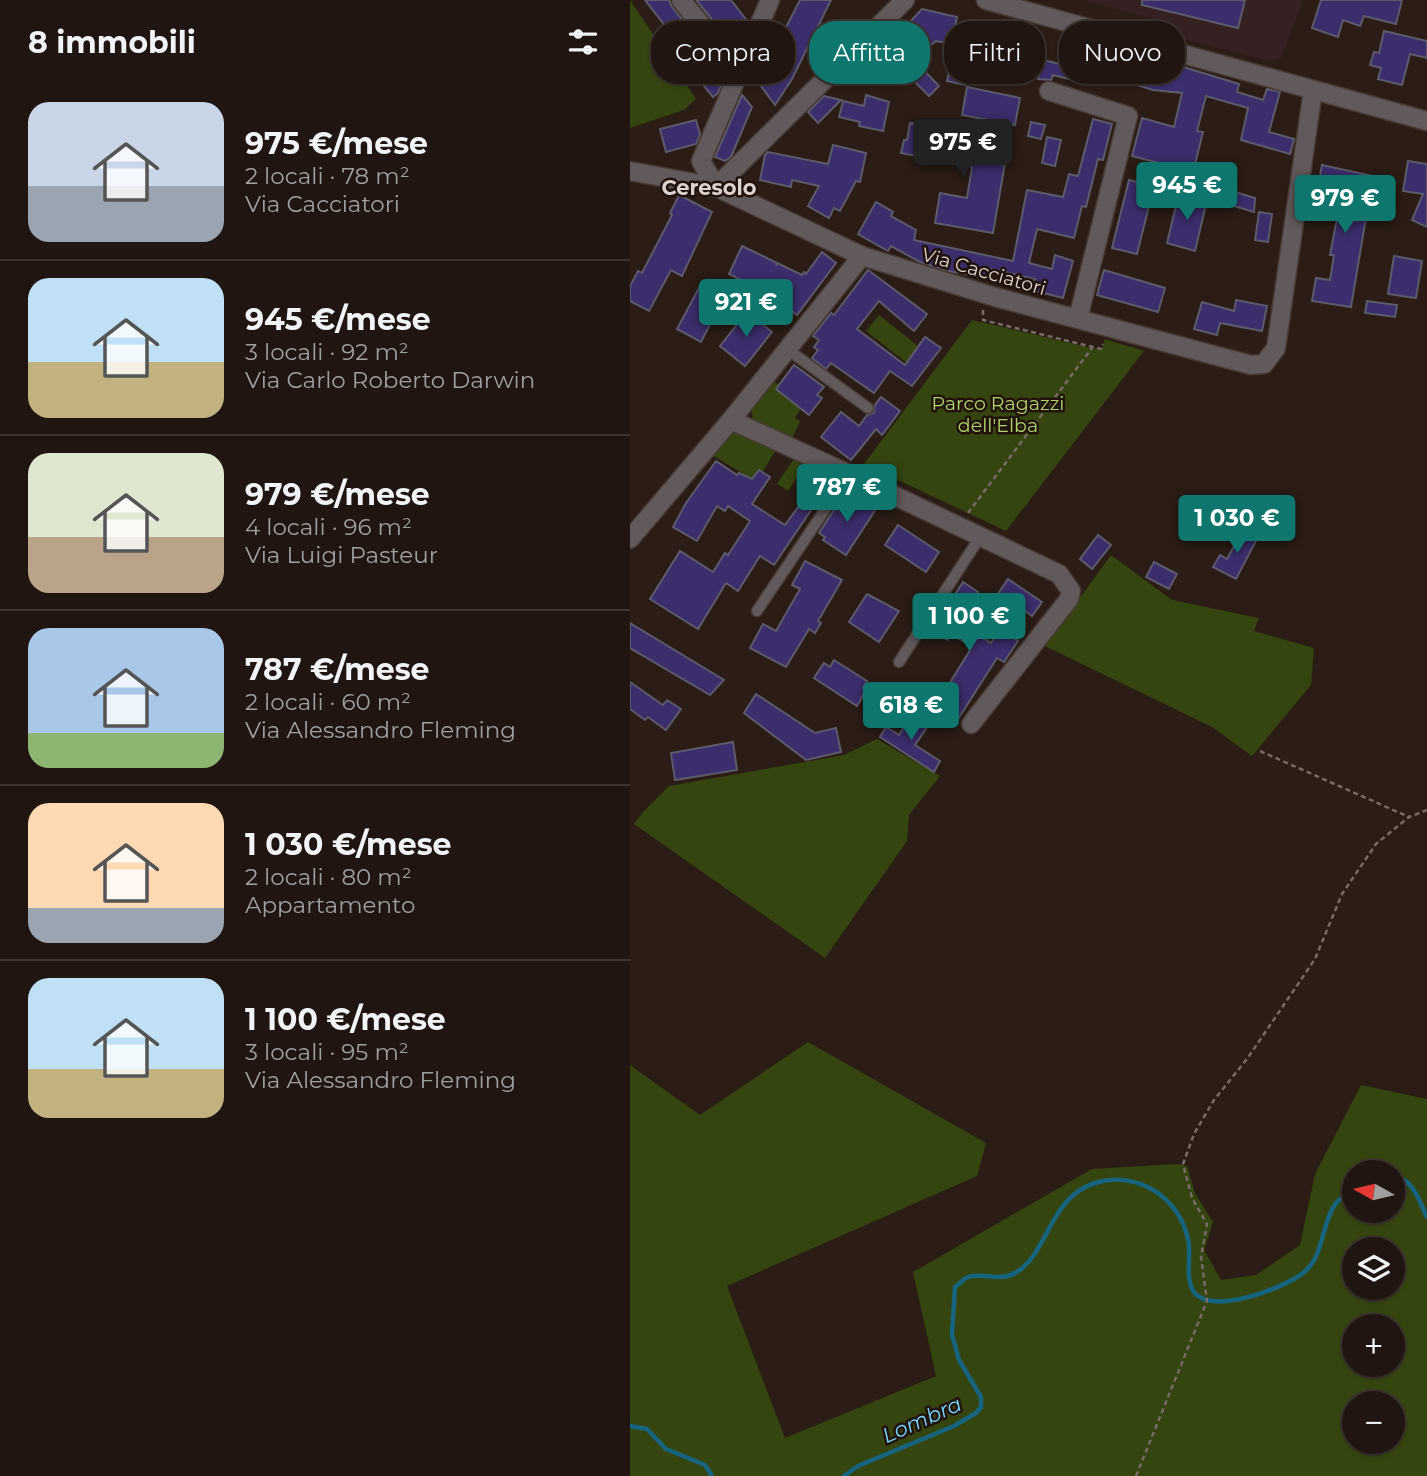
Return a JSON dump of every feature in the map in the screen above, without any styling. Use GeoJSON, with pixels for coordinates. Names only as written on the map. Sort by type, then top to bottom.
{"type":"FeatureCollection","features":[{"type":"Feature","properties":{"kind":"street"},"geometry":{"type":"LineString","coordinates":[[681,0],[698,21]]}},
{"type":"Feature","properties":{"kind":"street"},"geometry":{"type":"LineString","coordinates":[[760,21],[770,0]]}},
{"type":"Feature","properties":{"kind":"street"},"geometry":{"type":"LineString","coordinates":[[732,84],[701,161],[716,187],[905,0]]}},
{"type":"Feature","properties":{"kind":"street"},"geometry":{"type":"LineString","coordinates":[[986,0],[1427,121]]}},
{"type":"Feature","properties":{"kind":"street","name":"Via Cacciatori"},"geometry":{"type":"LineString","coordinates":[[630,171],[716,187],[862,257],[986,295],[1251,365],[1264,364],[1276,348],[1313,90]]}},
{"type":"Feature","properties":{"kind":"street"},"geometry":{"type":"LineString","coordinates":[[1049,91],[1128,116],[1078,319]]}},
{"type":"Feature","properties":{"kind":"street"},"geometry":{"type":"LineString","coordinates":[[630,539],[731,420],[862,257]]}},
{"type":"Feature","properties":{"kind":"street"},"geometry":{"type":"LineString","coordinates":[[731,420],[1059,574],[1071,591],[1069,599],[971,724]]}},
{"type":"Feature","properties":{"kind":"lane"},"geometry":{"type":"LineString","coordinates":[[788,349],[868,408]]}},
{"type":"Feature","properties":{"kind":"lane"},"geometry":{"type":"LineString","coordinates":[[757,611],[849,474]]}},
{"type":"Feature","properties":{"kind":"lane"},"geometry":{"type":"LineString","coordinates":[[899,662],[980,537]]}},
{"type":"Feature","properties":{"kind":"path"},"geometry":{"type":"LineString","coordinates":[[959,527],[1092,348],[984,320],[982,313],[986,295]]}},
{"type":"Feature","properties":{"kind":"path"},"geometry":{"type":"LineString","coordinates":[[1260,751],[1409,817]]}},
{"type":"Feature","properties":{"kind":"path"},"geometry":{"type":"LineString","coordinates":[[1136,1476],[1207,1301],[1201,1257],[1207,1224],[1192,1198],[1183,1164],[1194,1134],[1214,1100],[1247,1059],[1315,959],[1342,894],[1369,854],[1409,817],[1427,810]]}},
{"type":"Feature","properties":{"kind":"shaded area"},"geometry":{"type":"Polygon","coordinates":[[[1084,0],[1303,0],[1282,57],[1270,61],[1185,40],[1185,21],[1156,20],[1084,0]]]}},
{"type":"Feature","properties":{"kind":"green space"},"geometry":{"type":"Polygon","coordinates":[[[630,0],[651,32],[651,84],[686,84],[696,99],[684,110],[630,128],[630,0]]]}},
{"type":"Feature","properties":{"kind":"green space"},"geometry":{"type":"Polygon","coordinates":[[[879,315],[918,346],[907,363],[866,331],[879,315]]]}},
{"type":"Feature","properties":{"kind":"green space","name":"Parco Ragazzi dell'Elba"},"geometry":{"type":"Polygon","coordinates":[[[972,320],[1101,350],[1105,339],[1144,351],[1006,531],[864,464],[972,320]]]}},
{"type":"Feature","properties":{"kind":"green space"},"geometry":{"type":"Polygon","coordinates":[[[774,381],[779,385],[776,390],[801,408],[795,418],[800,421],[792,438],[753,419],[751,409],[774,381]]]}},
{"type":"Feature","properties":{"kind":"green space"},"geometry":{"type":"Polygon","coordinates":[[[744,431],[777,448],[762,473],[758,471],[752,479],[712,455],[727,434],[744,431]]]}},
{"type":"Feature","properties":{"kind":"green space"},"geometry":{"type":"Polygon","coordinates":[[[795,457],[803,463],[803,468],[788,491],[777,484],[795,457]]]}},
{"type":"Feature","properties":{"kind":"green space"},"geometry":{"type":"Polygon","coordinates":[[[1111,555],[1172,600],[1259,618],[1254,631],[1314,648],[1311,685],[1252,756],[1212,727],[1045,646],[1111,555]]]}},
{"type":"Feature","properties":{"kind":"green space"},"geometry":{"type":"Polygon","coordinates":[[[877,739],[940,776],[909,815],[907,841],[825,958],[634,824],[669,786],[844,755],[877,739]]]}},
{"type":"Feature","properties":{"kind":"green space"},"geometry":{"type":"Polygon","coordinates":[[[808,1042],[986,1143],[977,1176],[727,1286],[785,1438],[936,1376],[913,1272],[1092,1169],[1176,1164],[1187,1166],[1195,1193],[1213,1222],[1204,1250],[1221,1280],[1256,1275],[1300,1245],[1315,1174],[1361,1085],[1427,1099],[1427,1476],[630,1476],[630,1065],[700,1115],[808,1042]]]}},
{"type":"Feature","properties":{"kind":"building"},"geometry":{"type":"Polygon","coordinates":[[[645,0],[669,0],[683,21],[661,21],[645,0]]]}},
{"type":"Feature","properties":{"kind":"building"},"geometry":{"type":"Polygon","coordinates":[[[731,0],[747,21],[713,21],[697,1],[731,0]]]}},
{"type":"Feature","properties":{"kind":"building"},"geometry":{"type":"Polygon","coordinates":[[[800,0],[831,0],[821,21],[809,21],[809,45],[795,73],[795,21],[789,21],[800,0]]]}},
{"type":"Feature","properties":{"kind":"building"},"geometry":{"type":"Polygon","coordinates":[[[1142,0],[1245,0],[1238,28],[1142,5],[1142,0]]]}},
{"type":"Feature","properties":{"kind":"building"},"geometry":{"type":"Polygon","coordinates":[[[1321,0],[1402,0],[1396,24],[1364,16],[1360,26],[1343,20],[1338,37],[1312,28],[1321,0]]]}},
{"type":"Feature","properties":{"kind":"building"},"geometry":{"type":"Polygon","coordinates":[[[922,9],[957,17],[956,21],[944,21],[944,43],[936,41],[930,46],[930,21],[911,21],[922,9]]]}},
{"type":"Feature","properties":{"kind":"building"},"geometry":{"type":"Polygon","coordinates":[[[1384,31],[1427,41],[1427,58],[1410,54],[1402,85],[1378,79],[1381,68],[1370,65],[1374,52],[1379,53],[1384,31]]]}},
{"type":"Feature","properties":{"kind":"building"},"geometry":{"type":"Polygon","coordinates":[[[1045,60],[1059,64],[1059,76],[1053,75],[1051,80],[1045,80],[1045,60]]]}},
{"type":"Feature","properties":{"kind":"building"},"geometry":{"type":"Polygon","coordinates":[[[1185,68],[1239,84],[1237,92],[1263,100],[1267,89],[1280,92],[1269,132],[1294,139],[1290,154],[1241,140],[1248,108],[1206,96],[1197,131],[1203,132],[1193,172],[1132,156],[1142,118],[1174,127],[1182,93],[1153,90],[1134,84],[1185,84],[1185,68]]]}},
{"type":"Feature","properties":{"kind":"building"},"geometry":{"type":"Polygon","coordinates":[[[930,77],[939,86],[929,96],[917,84],[930,84],[930,77]]]}},
{"type":"Feature","properties":{"kind":"building"},"geometry":{"type":"Polygon","coordinates":[[[702,84],[722,84],[713,97],[702,84]]]}},
{"type":"Feature","properties":{"kind":"building"},"geometry":{"type":"Polygon","coordinates":[[[759,84],[789,84],[775,105],[759,84]]]}},
{"type":"Feature","properties":{"kind":"building"},"geometry":{"type":"Polygon","coordinates":[[[967,87],[1020,98],[1015,125],[962,115],[967,87]]]}},
{"type":"Feature","properties":{"kind":"building"},"geometry":{"type":"Polygon","coordinates":[[[742,95],[752,107],[731,157],[725,161],[715,157],[742,95]]]}},
{"type":"Feature","properties":{"kind":"building"},"geometry":{"type":"Polygon","coordinates":[[[866,95],[889,102],[883,131],[859,126],[860,122],[839,117],[843,101],[864,106],[866,95]]]}},
{"type":"Feature","properties":{"kind":"building"},"geometry":{"type":"Polygon","coordinates":[[[824,96],[841,100],[818,123],[808,112],[824,96]]]}},
{"type":"Feature","properties":{"kind":"building"},"geometry":{"type":"Polygon","coordinates":[[[1093,119],[1112,124],[1103,160],[1098,159],[1086,207],[1082,206],[1074,238],[1037,229],[1029,263],[1052,269],[1055,255],[1073,261],[1063,298],[1032,290],[1035,279],[991,269],[989,279],[949,271],[920,262],[891,246],[888,251],[858,234],[876,202],[893,212],[891,216],[916,230],[914,240],[1013,261],[1027,190],[1063,197],[1069,174],[1078,176],[1093,119]]]}},
{"type":"Feature","properties":{"kind":"building"},"geometry":{"type":"Polygon","coordinates":[[[696,120],[700,134],[696,144],[666,152],[660,129],[696,120]]]}},
{"type":"Feature","properties":{"kind":"building"},"geometry":{"type":"Polygon","coordinates":[[[1031,122],[1045,125],[1041,139],[1028,136],[1031,122]]]}},
{"type":"Feature","properties":{"kind":"building"},"geometry":{"type":"Polygon","coordinates":[[[910,123],[923,125],[922,130],[934,131],[933,138],[1007,151],[993,233],[935,223],[940,193],[967,198],[972,167],[901,153],[910,123]]]}},
{"type":"Feature","properties":{"kind":"building"},"geometry":{"type":"Polygon","coordinates":[[[1047,137],[1061,140],[1055,166],[1042,163],[1047,137]]]}},
{"type":"Feature","properties":{"kind":"building"},"geometry":{"type":"Polygon","coordinates":[[[833,145],[866,153],[860,182],[856,181],[840,211],[834,208],[829,218],[808,206],[819,186],[792,180],[791,187],[760,180],[768,152],[828,164],[833,145]]]}},
{"type":"Feature","properties":{"kind":"building"},"geometry":{"type":"Polygon","coordinates":[[[1408,161],[1427,164],[1427,227],[1412,220],[1423,194],[1403,191],[1408,161]]]}},
{"type":"Feature","properties":{"kind":"building"},"geometry":{"type":"Polygon","coordinates":[[[1322,165],[1373,176],[1351,307],[1312,301],[1316,278],[1330,280],[1334,255],[1330,255],[1337,218],[1343,219],[1347,192],[1318,187],[1322,165]]]}},
{"type":"Feature","properties":{"kind":"building"},"geometry":{"type":"Polygon","coordinates":[[[1129,180],[1154,186],[1137,254],[1112,248],[1129,180]]]}},
{"type":"Feature","properties":{"kind":"building"},"geometry":{"type":"Polygon","coordinates":[[[1235,192],[1255,198],[1254,212],[1231,205],[1235,192]]]}},
{"type":"Feature","properties":{"kind":"building"},"geometry":{"type":"Polygon","coordinates":[[[1179,193],[1207,200],[1195,251],[1167,243],[1179,193]]]}},
{"type":"Feature","properties":{"kind":"building"},"geometry":{"type":"Polygon","coordinates":[[[679,195],[712,212],[682,276],[671,270],[649,311],[630,301],[630,286],[638,271],[642,273],[672,215],[670,213],[679,195]]]}},
{"type":"Feature","properties":{"kind":"building"},"geometry":{"type":"Polygon","coordinates":[[[1259,212],[1272,214],[1268,242],[1255,240],[1259,212]]]}},
{"type":"Feature","properties":{"kind":"building"},"geometry":{"type":"Polygon","coordinates":[[[742,246],[802,275],[804,272],[806,274],[822,252],[836,263],[797,315],[784,305],[786,302],[729,274],[742,246]]]}},
{"type":"Feature","properties":{"kind":"building"},"geometry":{"type":"Polygon","coordinates":[[[1394,256],[1422,261],[1416,298],[1388,294],[1394,256]]]}},
{"type":"Feature","properties":{"kind":"building"},"geometry":{"type":"Polygon","coordinates":[[[868,270],[927,314],[914,331],[879,301],[857,329],[905,365],[925,337],[941,348],[912,386],[890,371],[874,393],[831,363],[826,369],[812,358],[818,350],[814,347],[819,340],[813,336],[831,313],[834,315],[868,270]]]}},
{"type":"Feature","properties":{"kind":"building"},"geometry":{"type":"Polygon","coordinates":[[[1104,270],[1165,288],[1158,312],[1097,295],[1104,270]]]}},
{"type":"Feature","properties":{"kind":"building"},"geometry":{"type":"Polygon","coordinates":[[[701,284],[724,297],[701,342],[677,329],[701,284]]]}},
{"type":"Feature","properties":{"kind":"building"},"geometry":{"type":"Polygon","coordinates":[[[1236,300],[1267,306],[1262,331],[1220,323],[1217,335],[1194,329],[1202,302],[1234,311],[1236,300]]]}},
{"type":"Feature","properties":{"kind":"building"},"geometry":{"type":"Polygon","coordinates":[[[1367,301],[1397,305],[1395,317],[1365,313],[1367,301]]]}},
{"type":"Feature","properties":{"kind":"building"},"geometry":{"type":"Polygon","coordinates":[[[747,312],[772,332],[745,366],[720,346],[747,312]]]}},
{"type":"Feature","properties":{"kind":"building"},"geometry":{"type":"Polygon","coordinates":[[[794,365],[824,387],[817,395],[822,398],[809,415],[776,389],[794,365]]]}},
{"type":"Feature","properties":{"kind":"building"},"geometry":{"type":"Polygon","coordinates":[[[881,397],[900,411],[882,435],[876,429],[851,460],[821,437],[841,412],[859,426],[867,415],[874,413],[875,405],[881,397]]]}},
{"type":"Feature","properties":{"kind":"building"},"geometry":{"type":"Polygon","coordinates":[[[716,461],[737,475],[739,473],[752,479],[759,470],[770,477],[752,504],[785,525],[812,488],[822,494],[774,565],[760,556],[738,591],[726,583],[698,629],[650,599],[680,551],[713,572],[725,553],[728,555],[750,521],[728,506],[725,511],[717,506],[697,541],[673,527],[686,503],[716,461]]]}},
{"type":"Feature","properties":{"kind":"building"},"geometry":{"type":"Polygon","coordinates":[[[853,494],[876,509],[846,555],[823,540],[825,537],[819,533],[838,504],[844,508],[853,494]]]}},
{"type":"Feature","properties":{"kind":"building"},"geometry":{"type":"Polygon","coordinates":[[[898,525],[939,552],[926,572],[885,545],[898,525]]]}},
{"type":"Feature","properties":{"kind":"building"},"geometry":{"type":"Polygon","coordinates":[[[1243,529],[1258,537],[1236,579],[1213,567],[1220,555],[1227,559],[1243,529]]]}},
{"type":"Feature","properties":{"kind":"building"},"geometry":{"type":"Polygon","coordinates":[[[1098,535],[1111,545],[1092,569],[1080,559],[1098,535]]]}},
{"type":"Feature","properties":{"kind":"building"},"geometry":{"type":"Polygon","coordinates":[[[805,561],[842,580],[818,621],[821,623],[815,633],[809,629],[786,667],[750,648],[763,624],[776,631],[800,589],[792,585],[805,561]]]}},
{"type":"Feature","properties":{"kind":"building"},"geometry":{"type":"Polygon","coordinates":[[[1154,562],[1177,574],[1169,589],[1146,577],[1154,562]]]}},
{"type":"Feature","properties":{"kind":"building"},"geometry":{"type":"Polygon","coordinates":[[[1008,579],[1042,602],[1032,616],[1025,611],[1019,619],[993,601],[1008,579]]]}},
{"type":"Feature","properties":{"kind":"building"},"geometry":{"type":"Polygon","coordinates":[[[963,582],[978,592],[959,622],[991,643],[1000,629],[1018,641],[1004,662],[997,658],[958,719],[936,705],[972,647],[951,634],[947,640],[932,631],[963,582]]]}},
{"type":"Feature","properties":{"kind":"building"},"geometry":{"type":"Polygon","coordinates":[[[867,594],[899,611],[879,642],[849,622],[867,594]]]}},
{"type":"Feature","properties":{"kind":"building"},"geometry":{"type":"Polygon","coordinates":[[[630,623],[724,680],[710,695],[630,648],[630,623]]]}},
{"type":"Feature","properties":{"kind":"building"},"geometry":{"type":"Polygon","coordinates":[[[834,660],[867,681],[863,688],[866,690],[857,706],[814,678],[824,663],[830,667],[834,660]]]}},
{"type":"Feature","properties":{"kind":"building"},"geometry":{"type":"Polygon","coordinates":[[[630,682],[663,705],[667,700],[681,709],[666,730],[648,717],[645,720],[630,709],[630,682]]]}},
{"type":"Feature","properties":{"kind":"building"},"geometry":{"type":"Polygon","coordinates":[[[756,694],[815,733],[836,728],[841,752],[806,760],[744,713],[756,694]]]}},
{"type":"Feature","properties":{"kind":"building"},"geometry":{"type":"Polygon","coordinates":[[[912,715],[928,726],[915,745],[940,761],[934,772],[880,737],[886,727],[899,735],[912,715]]]}},
{"type":"Feature","properties":{"kind":"building"},"geometry":{"type":"Polygon","coordinates":[[[733,742],[737,770],[675,780],[671,753],[733,742]]]}},
{"type":"Feature","properties":{"kind":"waterway","name":"Lombra"},"geometry":{"type":"LineString","coordinates":[[844,1476],[858,1466],[954,1426],[981,1407],[981,1397],[959,1360],[952,1335],[955,1287],[973,1276],[998,1277],[1015,1273],[1035,1253],[1058,1213],[1079,1190],[1095,1183],[1126,1180],[1154,1190],[1166,1199],[1176,1211],[1188,1239],[1191,1286],[1203,1299],[1216,1301],[1265,1292],[1303,1273],[1315,1259],[1330,1214],[1342,1198]]}},
{"type":"Feature","properties":{"kind":"waterway","name":"Lombra"},"geometry":{"type":"LineString","coordinates":[[1405,1180],[1418,1197],[1427,1217]]}},
{"type":"Feature","properties":{"kind":"waterway","name":"Lombra"},"geometry":{"type":"LineString","coordinates":[[630,1426],[647,1429],[666,1449],[705,1465],[712,1476]]}},
{"type":"Feature","properties":{"kind":"district","name":"Ceresolo"},"geometry":{"type":"Point","coordinates":[709,188]}}]}
